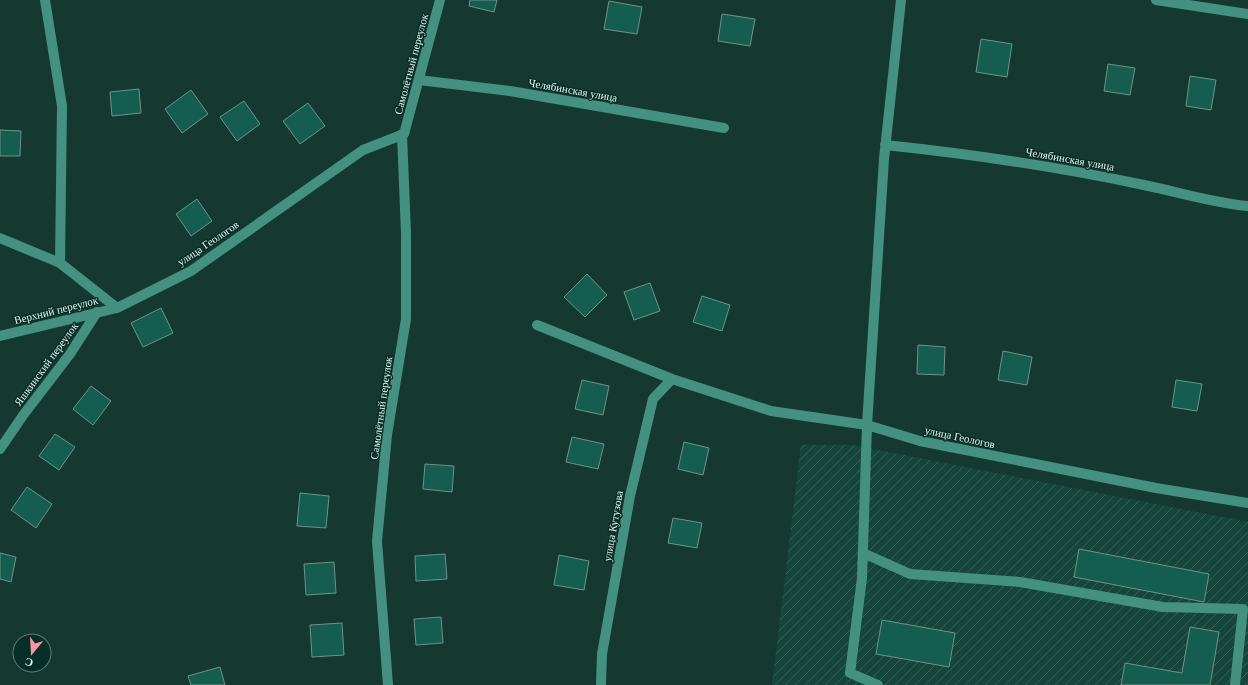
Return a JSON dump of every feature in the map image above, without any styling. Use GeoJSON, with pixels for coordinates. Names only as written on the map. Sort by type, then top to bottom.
{"type":"FeatureCollection","features":[{"type":"Feature","properties":{"kind":"street"},"geometry":{"type":"LineString","coordinates":[[45,0],[62,106],[60,263]]}},
{"type":"Feature","properties":{"kind":"street","name":"Самолётный переулок"},"geometry":{"type":"LineString","coordinates":[[388,685],[377,541],[387,435],[406,319],[406,234],[403,134],[440,0]]}},
{"type":"Feature","properties":{"kind":"street"},"geometry":{"type":"LineString","coordinates":[[878,685],[850,673],[862,578],[867,425],[885,145],[901,0]]}},
{"type":"Feature","properties":{"kind":"street"},"geometry":{"type":"LineString","coordinates":[[1156,0],[1248,14]]}},
{"type":"Feature","properties":{"kind":"street","name":"Челябинская улица"},"geometry":{"type":"LineString","coordinates":[[419,80],[510,91],[724,128]]}},
{"type":"Feature","properties":{"kind":"street","name":"улица Геологов"},"geometry":{"type":"LineString","coordinates":[[117,308],[191,271],[363,150],[403,134]]}},
{"type":"Feature","properties":{"kind":"street","name":"Челябинская улица"},"geometry":{"type":"LineString","coordinates":[[885,145],[948,152],[1037,165],[1144,185],[1230,204],[1248,206]]}},
{"type":"Feature","properties":{"kind":"street"},"geometry":{"type":"LineString","coordinates":[[0,238],[60,263],[117,308]]}},
{"type":"Feature","properties":{"kind":"street","name":"Верхний переулок"},"geometry":{"type":"LineString","coordinates":[[0,336],[117,308]]}},
{"type":"Feature","properties":{"kind":"street","name":"Яшкинский переулок"},"geometry":{"type":"LineString","coordinates":[[0,449],[24,414],[70,354],[97,312]]}},
{"type":"Feature","properties":{"kind":"street","name":"улица Геологов"},"geometry":{"type":"LineString","coordinates":[[537,325],[672,379],[771,411],[867,425],[920,441],[1156,488],[1248,503]]}},
{"type":"Feature","properties":{"kind":"street","name":"улица Кутузова"},"geometry":{"type":"LineString","coordinates":[[601,685],[602,654],[630,496],[653,399],[672,379]]}},
{"type":"Feature","properties":{"kind":"street"},"geometry":{"type":"LineString","coordinates":[[863,553],[910,574],[1020,582],[1163,607],[1244,609],[1235,685]]}},
{"type":"Feature","properties":{"kind":"shaded area"},"geometry":{"type":"Polygon","coordinates":[[[801,445],[853,445],[1248,522],[1248,685],[772,685],[801,445]]]}},
{"type":"Feature","properties":{"kind":"building"},"geometry":{"type":"Polygon","coordinates":[[[470,0],[497,0],[494,12],[469,6],[470,0]]]}},
{"type":"Feature","properties":{"kind":"building"},"geometry":{"type":"Polygon","coordinates":[[[609,1],[642,7],[637,34],[604,29],[609,1]]]}},
{"type":"Feature","properties":{"kind":"building"},"geometry":{"type":"Polygon","coordinates":[[[722,14],[755,19],[750,46],[718,41],[722,14]]]}},
{"type":"Feature","properties":{"kind":"building"},"geometry":{"type":"Polygon","coordinates":[[[981,39],[1012,44],[1007,77],[976,72],[981,39]]]}},
{"type":"Feature","properties":{"kind":"building"},"geometry":{"type":"Polygon","coordinates":[[[1108,64],[1135,68],[1130,95],[1104,91],[1108,64]]]}},
{"type":"Feature","properties":{"kind":"building"},"geometry":{"type":"Polygon","coordinates":[[[1190,76],[1216,80],[1211,110],[1186,106],[1190,76]]]}},
{"type":"Feature","properties":{"kind":"building"},"geometry":{"type":"Polygon","coordinates":[[[139,89],[141,113],[112,116],[110,92],[139,89]]]}},
{"type":"Feature","properties":{"kind":"building"},"geometry":{"type":"Polygon","coordinates":[[[191,90],[208,114],[182,133],[165,109],[191,90]]]}},
{"type":"Feature","properties":{"kind":"building"},"geometry":{"type":"Polygon","coordinates":[[[244,101],[260,124],[237,141],[220,117],[244,101]]]}},
{"type":"Feature","properties":{"kind":"building"},"geometry":{"type":"Polygon","coordinates":[[[308,103],[325,126],[300,144],[283,121],[308,103]]]}},
{"type":"Feature","properties":{"kind":"building"},"geometry":{"type":"Polygon","coordinates":[[[0,130],[21,131],[20,156],[0,156],[0,130]]]}},
{"type":"Feature","properties":{"kind":"building"},"geometry":{"type":"Polygon","coordinates":[[[197,199],[212,221],[191,236],[176,214],[197,199]]]}},
{"type":"Feature","properties":{"kind":"building"},"geometry":{"type":"Polygon","coordinates":[[[587,274],[607,295],[585,317],[564,297],[587,274]]]}},
{"type":"Feature","properties":{"kind":"building"},"geometry":{"type":"Polygon","coordinates":[[[650,283],[660,311],[634,320],[624,292],[650,283]]]}},
{"type":"Feature","properties":{"kind":"building"},"geometry":{"type":"Polygon","coordinates":[[[702,296],[730,305],[722,331],[693,322],[702,296]]]}},
{"type":"Feature","properties":{"kind":"building"},"geometry":{"type":"Polygon","coordinates":[[[161,308],[173,333],[143,347],[131,323],[161,308]]]}},
{"type":"Feature","properties":{"kind":"building"},"geometry":{"type":"Polygon","coordinates":[[[918,345],[945,347],[944,375],[917,374],[918,345]]]}},
{"type":"Feature","properties":{"kind":"building"},"geometry":{"type":"Polygon","coordinates":[[[1003,351],[1032,357],[1027,385],[998,380],[1003,351]]]}},
{"type":"Feature","properties":{"kind":"building"},"geometry":{"type":"Polygon","coordinates":[[[582,380],[609,386],[603,415],[575,409],[582,380]]]}},
{"type":"Feature","properties":{"kind":"building"},"geometry":{"type":"Polygon","coordinates":[[[1176,380],[1202,384],[1197,411],[1172,407],[1176,380]]]}},
{"type":"Feature","properties":{"kind":"building"},"geometry":{"type":"Polygon","coordinates":[[[91,386],[111,401],[93,425],[73,409],[91,386]]]}},
{"type":"Feature","properties":{"kind":"building"},"geometry":{"type":"Polygon","coordinates":[[[55,434],[75,447],[59,470],[39,456],[55,434]]]}},
{"type":"Feature","properties":{"kind":"building"},"geometry":{"type":"Polygon","coordinates":[[[572,437],[604,444],[598,469],[566,462],[572,437]]]}},
{"type":"Feature","properties":{"kind":"building"},"geometry":{"type":"Polygon","coordinates":[[[684,442],[709,448],[703,475],[678,469],[684,442]]]}},
{"type":"Feature","properties":{"kind":"building"},"geometry":{"type":"Polygon","coordinates":[[[425,464],[454,466],[452,492],[423,489],[425,464]]]}},
{"type":"Feature","properties":{"kind":"building"},"geometry":{"type":"Polygon","coordinates":[[[27,487],[52,504],[36,528],[11,510],[27,487]]]}},
{"type":"Feature","properties":{"kind":"building"},"geometry":{"type":"Polygon","coordinates":[[[300,493],[329,496],[326,528],[297,526],[300,493]]]}},
{"type":"Feature","properties":{"kind":"building"},"geometry":{"type":"Polygon","coordinates":[[[673,518],[702,523],[697,548],[668,543],[673,518]]]}},
{"type":"Feature","properties":{"kind":"building"},"geometry":{"type":"Polygon","coordinates":[[[1079,549],[1209,574],[1204,602],[1074,577],[1079,549]]]}},
{"type":"Feature","properties":{"kind":"building"},"geometry":{"type":"Polygon","coordinates":[[[0,553],[16,557],[11,582],[0,579],[0,553]]]}},
{"type":"Feature","properties":{"kind":"building"},"geometry":{"type":"Polygon","coordinates":[[[445,554],[447,579],[416,581],[415,556],[445,554]]]}},
{"type":"Feature","properties":{"kind":"building"},"geometry":{"type":"Polygon","coordinates":[[[559,555],[589,561],[584,590],[554,585],[559,555]]]}},
{"type":"Feature","properties":{"kind":"building"},"geometry":{"type":"Polygon","coordinates":[[[334,562],[336,593],[306,595],[304,564],[334,562]]]}},
{"type":"Feature","properties":{"kind":"building"},"geometry":{"type":"Polygon","coordinates":[[[441,617],[443,643],[416,645],[414,619],[441,617]]]}},
{"type":"Feature","properties":{"kind":"building"},"geometry":{"type":"Polygon","coordinates":[[[882,620],[955,633],[949,667],[876,654],[882,620]]]}},
{"type":"Feature","properties":{"kind":"building"},"geometry":{"type":"Polygon","coordinates":[[[342,623],[344,655],[312,657],[310,625],[342,623]]]}},
{"type":"Feature","properties":{"kind":"building"},"geometry":{"type":"Polygon","coordinates":[[[1190,627],[1219,632],[1210,685],[1121,685],[1125,663],[1182,673],[1190,627]]]}},
{"type":"Feature","properties":{"kind":"building"},"geometry":{"type":"Polygon","coordinates":[[[220,667],[225,685],[191,685],[188,676],[220,667]]]}}]}
